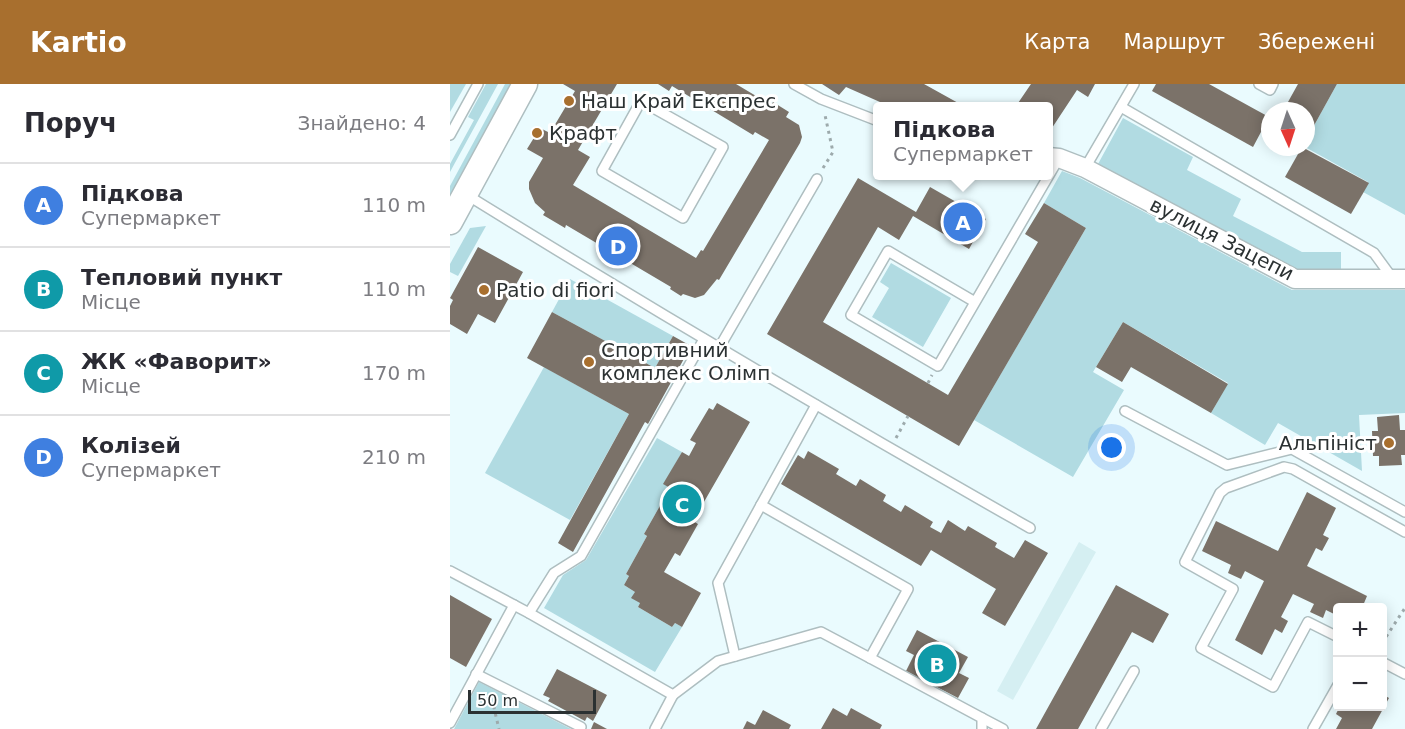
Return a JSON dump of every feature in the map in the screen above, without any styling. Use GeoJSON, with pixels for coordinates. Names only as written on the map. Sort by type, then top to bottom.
{"type":"FeatureCollection","features":[{"type":"Feature","properties":{"kind":"street"},"geometry":{"type":"LineString","coordinates":[[450,222],[525,84]]}},
{"type":"Feature","properties":{"kind":"street","name":"вулиця Зацепи"},"geometry":{"type":"LineString","coordinates":[[1054,158],[1085,168],[1295,279],[1399,279]]}},
{"type":"Feature","properties":{"kind":"lane"},"geometry":{"type":"LineString","coordinates":[[450,135],[478,84]]}},
{"type":"Feature","properties":{"kind":"lane"},"geometry":{"type":"LineString","coordinates":[[794,84],[821,99],[873,119]]}},
{"type":"Feature","properties":{"kind":"lane"},"geometry":{"type":"LineString","coordinates":[[1085,168],[1134,84]]}},
{"type":"Feature","properties":{"kind":"lane"},"geometry":{"type":"LineString","coordinates":[[1259,84],[1270,90],[1273,84]]}},
{"type":"Feature","properties":{"kind":"lane"},"geometry":{"type":"LineString","coordinates":[[641,101],[723,147],[683,218],[602,171],[641,101]]}},
{"type":"Feature","properties":{"kind":"lane"},"geometry":{"type":"LineString","coordinates":[[1121,107],[1374,253],[1399,279]]}},
{"type":"Feature","properties":{"kind":"lane"},"geometry":{"type":"LineString","coordinates":[[719,348],[816,179]]}},
{"type":"Feature","properties":{"kind":"lane"},"geometry":{"type":"LineString","coordinates":[[975,302],[888,251],[851,315],[938,366],[975,302],[1042,180]]}},
{"type":"Feature","properties":{"kind":"lane"},"geometry":{"type":"LineString","coordinates":[[465,194],[719,348],[1030,528]]}},
{"type":"Feature","properties":{"kind":"lane"},"geometry":{"type":"LineString","coordinates":[[529,613],[554,573],[581,556],[704,339]]}},
{"type":"Feature","properties":{"kind":"lane"},"geometry":{"type":"LineString","coordinates":[[735,656],[718,583],[816,405]]}},
{"type":"Feature","properties":{"kind":"lane"},"geometry":{"type":"LineString","coordinates":[[1125,411],[1227,465],[1292,449],[1405,512]]}},
{"type":"Feature","properties":{"kind":"lane"},"geometry":{"type":"LineString","coordinates":[[1333,634],[1308,621],[1273,687],[1201,648],[1233,589],[1185,562],[1220,494],[1226,488],[1284,467],[1293,469],[1405,532]]}},
{"type":"Feature","properties":{"kind":"lane"},"geometry":{"type":"LineString","coordinates":[[760,505],[908,589],[870,658]]}},
{"type":"Feature","properties":{"kind":"lane"},"geometry":{"type":"LineString","coordinates":[[450,571],[673,695]]}},
{"type":"Feature","properties":{"kind":"lane"},"geometry":{"type":"LineString","coordinates":[[450,723],[514,605]]}},
{"type":"Feature","properties":{"kind":"lane"},"geometry":{"type":"LineString","coordinates":[[655,729],[673,695],[718,661],[821,632],[1003,729]]}},
{"type":"Feature","properties":{"kind":"lane"},"geometry":{"type":"LineString","coordinates":[[1387,664],[1405,674]]}},
{"type":"Feature","properties":{"kind":"lane"},"geometry":{"type":"LineString","coordinates":[[1101,729],[1134,671]]}},
{"type":"Feature","properties":{"kind":"lane"},"geometry":{"type":"LineString","coordinates":[[476,674],[581,727]]}},
{"type":"Feature","properties":{"kind":"lane"},"geometry":{"type":"LineString","coordinates":[[1313,729],[1333,694]]}},
{"type":"Feature","properties":{"kind":"lane"},"geometry":{"type":"LineString","coordinates":[[982,718],[982,729]]}},
{"type":"Feature","properties":{"kind":"path"},"geometry":{"type":"LineString","coordinates":[[816,179],[833,152],[821,99]]}},
{"type":"Feature","properties":{"kind":"path"},"geometry":{"type":"LineString","coordinates":[[890,448],[908,416]]}},
{"type":"Feature","properties":{"kind":"path"},"geometry":{"type":"LineString","coordinates":[[1387,637],[1405,608]]}},
{"type":"Feature","properties":{"kind":"path"},"geometry":{"type":"LineString","coordinates":[[499,686],[494,708],[499,729]]}},
{"type":"Feature","properties":{"kind":"shaded area"},"geometry":{"type":"Polygon","coordinates":[[[450,84],[466,84],[450,112],[450,84]]]}},
{"type":"Feature","properties":{"kind":"shaded area"},"geometry":{"type":"Polygon","coordinates":[[[486,84],[498,84],[450,172],[450,164],[474,120],[468,117],[486,84]]]}},
{"type":"Feature","properties":{"kind":"shaded area"},"geometry":{"type":"Polygon","coordinates":[[[505,84],[515,84],[450,203],[450,186],[505,84]]]}},
{"type":"Feature","properties":{"kind":"shaded area"},"geometry":{"type":"Polygon","coordinates":[[[1337,84],[1405,84],[1405,215],[1363,192],[1368,182],[1315,153],[1315,124],[1337,84]]]}},
{"type":"Feature","properties":{"kind":"shaded area"},"geometry":{"type":"Polygon","coordinates":[[[1123,118],[1193,157],[1187,170],[1241,199],[1233,216],[1302,252],[1341,252],[1341,270],[1297,270],[1098,164],[1123,118]]]}},
{"type":"Feature","properties":{"kind":"shaded area"},"geometry":{"type":"Polygon","coordinates":[[[1062,171],[1080,178],[1292,290],[1405,290],[1405,413],[1359,415],[1362,471],[1278,423],[1265,445],[1211,413],[1228,383],[1123,322],[1093,372],[1124,390],[1073,477],[974,420],[1086,228],[1044,203],[1062,171]]]}},
{"type":"Feature","properties":{"kind":"shaded area"},"geometry":{"type":"Polygon","coordinates":[[[486,226],[458,276],[450,272],[450,264],[470,228],[486,226]]]}},
{"type":"Feature","properties":{"kind":"shaded area"},"geometry":{"type":"Polygon","coordinates":[[[891,263],[951,298],[923,347],[872,317],[889,288],[880,282],[891,263]]]}},
{"type":"Feature","properties":{"kind":"shaded area"},"geometry":{"type":"Polygon","coordinates":[[[570,279],[673,336],[655,368],[552,312],[570,279]]]}},
{"type":"Feature","properties":{"kind":"shaded area"},"geometry":{"type":"Polygon","coordinates":[[[544,367],[629,414],[570,520],[485,473],[544,367]]]}},
{"type":"Feature","properties":{"kind":"shaded area"},"geometry":{"type":"Polygon","coordinates":[[[657,438],[682,452],[664,484],[670,488],[644,534],[647,536],[626,574],[629,576],[624,585],[635,592],[640,603],[638,607],[672,627],[675,623],[682,627],[655,672],[544,608],[563,575],[586,560],[657,438]]]}},
{"type":"Feature","properties":{"kind":"shaded area"},"geometry":{"type":"Polygon","coordinates":[[[1079,542],[1096,552],[1013,700],[997,691],[1079,542]]]}},
{"type":"Feature","properties":{"kind":"shaded area"},"geometry":{"type":"Polygon","coordinates":[[[479,682],[571,729],[454,729],[479,682]]]}},
{"type":"Feature","properties":{"kind":"building"},"geometry":{"type":"Polygon","coordinates":[[[563,84],[617,84],[578,150],[590,157],[573,185],[696,258],[701,250],[703,251],[769,140],[755,132],[753,135],[672,86],[669,91],[658,84],[736,84],[771,105],[773,102],[789,112],[786,117],[799,125],[802,137],[800,143],[719,280],[717,279],[704,295],[695,298],[683,294],[681,296],[670,289],[671,287],[566,225],[565,228],[543,215],[545,212],[535,203],[529,189],[529,182],[543,158],[527,149],[540,128],[550,133],[575,91],[563,84]]]}},
{"type":"Feature","properties":{"kind":"building"},"geometry":{"type":"Polygon","coordinates":[[[822,84],[924,84],[956,102],[880,102],[846,87],[839,95],[822,84]]]}},
{"type":"Feature","properties":{"kind":"building"},"geometry":{"type":"Polygon","coordinates":[[[1031,84],[1095,84],[1088,97],[1077,90],[1053,126],[1053,102],[1019,102],[1031,84]]]}},
{"type":"Feature","properties":{"kind":"building"},"geometry":{"type":"Polygon","coordinates":[[[1156,84],[1209,84],[1261,113],[1261,132],[1253,147],[1152,91],[1156,84]]]}},
{"type":"Feature","properties":{"kind":"building"},"geometry":{"type":"Polygon","coordinates":[[[1298,84],[1337,84],[1315,124],[1315,102],[1288,102],[1298,84]]]}},
{"type":"Feature","properties":{"kind":"building"},"geometry":{"type":"Polygon","coordinates":[[[1315,154],[1369,183],[1351,214],[1285,177],[1297,156],[1315,156],[1315,154]]]}},
{"type":"Feature","properties":{"kind":"building"},"geometry":{"type":"Polygon","coordinates":[[[858,178],[916,212],[930,187],[986,219],[969,249],[913,216],[899,240],[878,227],[823,322],[948,395],[1038,242],[1025,234],[1044,203],[1086,228],[959,446],[767,334],[858,178]]]}},
{"type":"Feature","properties":{"kind":"building","name":"Patio di fiori"},"geometry":{"type":"Polygon","coordinates":[[[478,247],[523,272],[495,323],[478,314],[467,334],[450,324],[450,306],[453,300],[450,298],[478,247]]]}},
{"type":"Feature","properties":{"kind":"building"},"geometry":{"type":"Polygon","coordinates":[[[552,312],[655,368],[673,336],[691,346],[648,424],[645,422],[573,552],[558,543],[629,414],[527,358],[552,312]]]}},
{"type":"Feature","properties":{"kind":"building"},"geometry":{"type":"Polygon","coordinates":[[[1123,322],[1228,384],[1211,413],[1131,367],[1122,382],[1096,367],[1123,322]]]}},
{"type":"Feature","properties":{"kind":"building"},"geometry":{"type":"Polygon","coordinates":[[[717,403],[750,422],[693,521],[698,524],[680,556],[675,553],[664,572],[701,593],[682,627],[675,623],[672,627],[638,607],[640,603],[631,598],[635,592],[624,585],[629,576],[626,574],[647,536],[644,534],[670,488],[663,484],[682,452],[689,456],[696,443],[690,440],[709,408],[713,410],[717,403]]]}},
{"type":"Feature","properties":{"kind":"building","name":"Альпініст"},"geometry":{"type":"Polygon","coordinates":[[[1399,415],[1400,430],[1405,430],[1405,455],[1401,455],[1402,465],[1379,466],[1379,456],[1373,456],[1372,431],[1378,431],[1377,417],[1399,415]]]}},
{"type":"Feature","properties":{"kind":"building"},"geometry":{"type":"Polygon","coordinates":[[[808,451],[839,469],[836,474],[856,486],[860,479],[886,495],[883,501],[901,512],[905,505],[933,522],[930,527],[941,533],[948,520],[965,531],[968,526],[997,543],[995,547],[1014,558],[1025,540],[1048,553],[1005,626],[982,613],[996,589],[931,550],[921,566],[781,484],[798,455],[804,459],[808,451]]]}},
{"type":"Feature","properties":{"kind":"building"},"geometry":{"type":"Polygon","coordinates":[[[1307,492],[1336,508],[1323,535],[1329,538],[1322,551],[1316,548],[1307,566],[1367,596],[1364,603],[1333,603],[1333,614],[1326,610],[1323,618],[1310,612],[1314,604],[1293,594],[1281,617],[1288,621],[1282,633],[1275,629],[1262,655],[1235,640],[1264,581],[1245,571],[1241,579],[1228,573],[1231,565],[1202,551],[1216,521],[1278,551],[1307,492]]]}},
{"type":"Feature","properties":{"kind":"building"},"geometry":{"type":"Polygon","coordinates":[[[1116,585],[1169,614],[1153,643],[1132,632],[1078,729],[1036,729],[1116,585]]]}},
{"type":"Feature","properties":{"kind":"building"},"geometry":{"type":"Polygon","coordinates":[[[450,595],[492,619],[466,667],[450,658],[450,595]]]}},
{"type":"Feature","properties":{"kind":"building"},"geometry":{"type":"Polygon","coordinates":[[[917,630],[968,657],[959,673],[969,678],[958,698],[906,671],[914,655],[906,651],[917,630]]]}},
{"type":"Feature","properties":{"kind":"building"},"geometry":{"type":"Polygon","coordinates":[[[557,669],[607,695],[593,721],[587,717],[585,721],[548,701],[550,698],[543,695],[557,669]]]}},
{"type":"Feature","properties":{"kind":"building"},"geometry":{"type":"Polygon","coordinates":[[[833,708],[847,716],[851,708],[882,725],[880,729],[821,729],[833,708]]]}},
{"type":"Feature","properties":{"kind":"building"},"geometry":{"type":"Polygon","coordinates":[[[763,710],[791,725],[789,729],[743,729],[747,721],[755,725],[763,710]]]}},
{"type":"Feature","properties":{"kind":"building"},"geometry":{"type":"Polygon","coordinates":[[[1338,711],[1382,711],[1372,729],[1336,729],[1342,718],[1336,714],[1338,711]]]}},
{"type":"Feature","properties":{"kind":"building"},"geometry":{"type":"Polygon","coordinates":[[[594,722],[607,729],[591,729],[594,722]]]}},
{"type":"Feature","properties":{"kind":"place","name":"Наш Край Експрес"},"geometry":{"type":"Point","coordinates":[569,101]}},
{"type":"Feature","properties":{"kind":"place","name":"Крафт"},"geometry":{"type":"Point","coordinates":[537,133]}},
{"type":"Feature","properties":{"kind":"place","name":"Підкова"},"geometry":{"type":"Point","coordinates":[963,222]}},
{"type":"Feature","properties":{"kind":"place","name":"Колізей"},"geometry":{"type":"Point","coordinates":[618,246]}},
{"type":"Feature","properties":{"kind":"place","name":"Patio di fiori"},"geometry":{"type":"Point","coordinates":[484,290]}},
{"type":"Feature","properties":{"kind":"place","name":"Спортивний комплекс Олімп"},"geometry":{"type":"Point","coordinates":[589,362]}},
{"type":"Feature","properties":{"kind":"place","name":"Альпініст"},"geometry":{"type":"Point","coordinates":[1389,443]}},
{"type":"Feature","properties":{"kind":"place","name":"ЖК «Фаворит»"},"geometry":{"type":"Point","coordinates":[682,504]}},
{"type":"Feature","properties":{"kind":"place","name":"Тепловий пункт"},"geometry":{"type":"Point","coordinates":[937,664]}}]}
